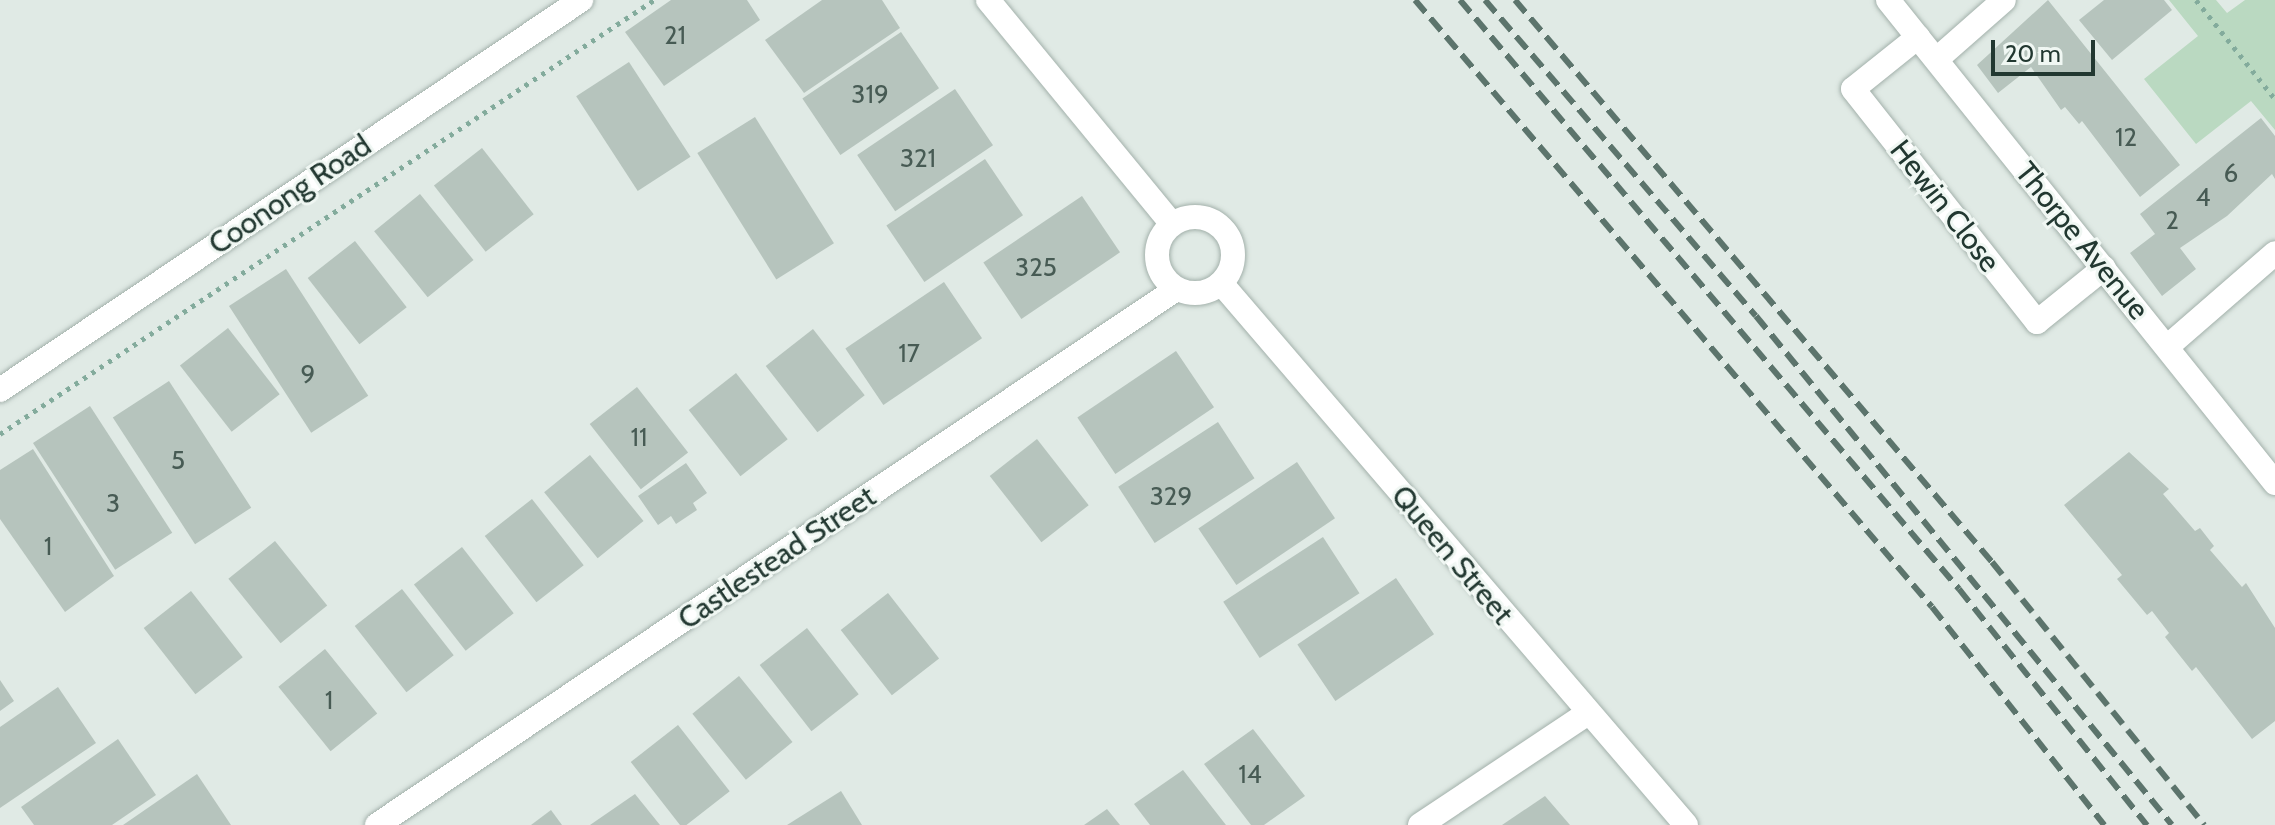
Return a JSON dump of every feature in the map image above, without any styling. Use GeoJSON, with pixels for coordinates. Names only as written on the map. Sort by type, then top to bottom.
{"type":"FeatureCollection","features":[{"type":"Feature","properties":{"kind":"street","name":"Coonong Road"},"geometry":{"type":"LineString","coordinates":[[0,390],[581,0]]}},
{"type":"Feature","properties":{"kind":"street"},"geometry":{"type":"LineString","coordinates":[[988,0],[1172,224]]}},
{"type":"Feature","properties":{"kind":"street","name":"Thorpe Avenue"},"geometry":{"type":"LineString","coordinates":[[1888,0],[2275,483]]}},
{"type":"Feature","properties":{"kind":"street"},"geometry":{"type":"LineString","coordinates":[[1937,59],[2004,0]]}},
{"type":"Feature","properties":{"kind":"street","name":"Hewin Close"},"geometry":{"type":"LineString","coordinates":[[1918,37],[1853,89],[2037,322],[2104,268]]}},
{"type":"Feature","properties":{"kind":"street"},"geometry":{"type":"LineString","coordinates":[[1196,216],[1209,218],[1229,235],[1233,260],[1221,283],[1200,293],[1175,290],[1157,259],[1158,246],[1172,224],[1196,216]]}},
{"type":"Feature","properties":{"kind":"street"},"geometry":{"type":"LineString","coordinates":[[2167,347],[2275,253]]}},
{"type":"Feature","properties":{"kind":"street","name":"Queen Street"},"geometry":{"type":"LineString","coordinates":[[1221,283],[1686,825]]}},
{"type":"Feature","properties":{"kind":"street","name":"Castlestead Street"},"geometry":{"type":"LineString","coordinates":[[377,825],[1175,290]]}},
{"type":"Feature","properties":{"kind":"street"},"geometry":{"type":"LineString","coordinates":[[1420,825],[1588,713]]}},
{"type":"Feature","properties":{"kind":"path"},"geometry":{"type":"LineString","coordinates":[[0,434],[654,0]]}},
{"type":"Feature","properties":{"kind":"path"},"geometry":{"type":"LineString","coordinates":[[2196,0],[2275,99]]}},
{"type":"Feature","properties":{"kind":"green space"},"geometry":{"type":"Polygon","coordinates":[[[2169,0],[2216,0],[2227,13],[2245,0],[2275,0],[2275,130],[2251,101],[2196,144],[2144,79],[2198,36],[2169,0]]]}},
{"type":"Feature","properties":{"kind":"building"},"geometry":{"type":"Polygon","coordinates":[[[671,0],[747,0],[760,20],[664,86],[625,32],[671,0]]]}},
{"type":"Feature","properties":{"kind":"building"},"geometry":{"type":"Polygon","coordinates":[[[822,0],[882,0],[900,28],[804,93],[765,40],[822,0]]]}},
{"type":"Feature","properties":{"kind":"building"},"geometry":{"type":"Polygon","coordinates":[[[2048,0],[2180,165],[2140,197],[2082,121],[2079,124],[2065,107],[2061,110],[2031,67],[1998,93],[1977,65],[2048,0]]]}},
{"type":"Feature","properties":{"kind":"building"},"geometry":{"type":"Polygon","coordinates":[[[2104,0],[2164,0],[2172,10],[2112,60],[2079,20],[2104,0]]]}},
{"type":"Feature","properties":{"kind":"building"},"geometry":{"type":"Polygon","coordinates":[[[901,32],[939,88],[840,155],[802,99],[901,32]]]}},
{"type":"Feature","properties":{"kind":"building"},"geometry":{"type":"Polygon","coordinates":[[[629,62],[691,157],[638,191],[576,96],[629,62]]]}},
{"type":"Feature","properties":{"kind":"building"},"geometry":{"type":"Polygon","coordinates":[[[955,89],[993,145],[895,211],[857,155],[955,89]]]}},
{"type":"Feature","properties":{"kind":"building"},"geometry":{"type":"Polygon","coordinates":[[[755,117],[834,243],[776,279],[697,153],[755,117]]]}},
{"type":"Feature","properties":{"kind":"building"},"geometry":{"type":"Polygon","coordinates":[[[2261,118],[2275,136],[2275,179],[2272,174],[2227,216],[2180,248],[2196,269],[2162,296],[2130,253],[2155,234],[2140,214],[2261,118]]]}},
{"type":"Feature","properties":{"kind":"building"},"geometry":{"type":"Polygon","coordinates":[[[482,148],[534,214],[486,252],[434,186],[482,148]]]}},
{"type":"Feature","properties":{"kind":"building"},"geometry":{"type":"Polygon","coordinates":[[[985,159],[1023,215],[924,282],[886,226],[985,159]]]}},
{"type":"Feature","properties":{"kind":"building"},"geometry":{"type":"Polygon","coordinates":[[[420,194],[473,260],[428,297],[374,231],[420,194]]]}},
{"type":"Feature","properties":{"kind":"building"},"geometry":{"type":"Polygon","coordinates":[[[1082,196],[1120,252],[1021,319],[983,263],[1082,196]]]}},
{"type":"Feature","properties":{"kind":"building"},"geometry":{"type":"Polygon","coordinates":[[[355,241],[407,307],[359,344],[308,278],[355,241]]]}},
{"type":"Feature","properties":{"kind":"building"},"geometry":{"type":"Polygon","coordinates":[[[286,269],[368,396],[311,433],[229,306],[286,269]]]}},
{"type":"Feature","properties":{"kind":"building"},"geometry":{"type":"Polygon","coordinates":[[[944,282],[982,338],[883,405],[845,349],[944,282]]]}},
{"type":"Feature","properties":{"kind":"building"},"geometry":{"type":"Polygon","coordinates":[[[228,328],[280,394],[232,432],[180,366],[228,328]]]}},
{"type":"Feature","properties":{"kind":"building"},"geometry":{"type":"Polygon","coordinates":[[[813,329],[865,395],[817,432],[766,366],[813,329]]]}},
{"type":"Feature","properties":{"kind":"building"},"geometry":{"type":"Polygon","coordinates":[[[1176,351],[1214,407],[1115,474],[1077,418],[1176,351]]]}},
{"type":"Feature","properties":{"kind":"building"},"geometry":{"type":"Polygon","coordinates":[[[736,373],[788,439],[740,476],[689,410],[736,373]]]}},
{"type":"Feature","properties":{"kind":"building"},"geometry":{"type":"Polygon","coordinates":[[[169,381],[251,508],[195,544],[113,417],[169,381]]]}},
{"type":"Feature","properties":{"kind":"building"},"geometry":{"type":"Polygon","coordinates":[[[637,387],[688,452],[641,489],[590,424],[637,387]]]}},
{"type":"Feature","properties":{"kind":"building"},"geometry":{"type":"Polygon","coordinates":[[[90,406],[172,533],[115,570],[33,443],[90,406]]]}},
{"type":"Feature","properties":{"kind":"building"},"geometry":{"type":"Polygon","coordinates":[[[1218,422],[1254,478],[1155,543],[1118,487],[1218,422]]]}},
{"type":"Feature","properties":{"kind":"building"},"geometry":{"type":"Polygon","coordinates":[[[1037,439],[1089,505],[1041,542],[990,476],[1037,439]]]}},
{"type":"Feature","properties":{"kind":"building"},"geometry":{"type":"Polygon","coordinates":[[[33,449],[114,576],[65,612],[0,519],[0,470],[33,449]]]}},
{"type":"Feature","properties":{"kind":"building"},"geometry":{"type":"Polygon","coordinates":[[[2129,452],[2169,489],[2163,494],[2195,531],[2200,528],[2214,546],[2210,550],[2242,587],[2246,583],[2275,628],[2275,721],[2252,739],[2196,667],[2192,671],[2165,637],[2169,633],[2152,611],[2147,615],[2117,579],[2122,575],[2064,505],[2129,452]]]}},
{"type":"Feature","properties":{"kind":"building"},"geometry":{"type":"Polygon","coordinates":[[[590,455],[643,521],[598,558],[544,492],[590,455]]]}},
{"type":"Feature","properties":{"kind":"building"},"geometry":{"type":"Polygon","coordinates":[[[1297,462],[1335,518],[1236,585],[1198,529],[1297,462]]]}},
{"type":"Feature","properties":{"kind":"building"},"geometry":{"type":"Polygon","coordinates":[[[686,463],[707,493],[693,503],[697,510],[676,524],[671,516],[658,525],[638,496],[686,463]]]}},
{"type":"Feature","properties":{"kind":"building"},"geometry":{"type":"Polygon","coordinates":[[[532,499],[584,565],[536,602],[485,536],[532,499]]]}},
{"type":"Feature","properties":{"kind":"building"},"geometry":{"type":"Polygon","coordinates":[[[1323,537],[1359,593],[1260,658],[1223,602],[1323,537]]]}},
{"type":"Feature","properties":{"kind":"building"},"geometry":{"type":"Polygon","coordinates":[[[275,541],[327,606],[281,643],[228,579],[275,541]]]}},
{"type":"Feature","properties":{"kind":"building"},"geometry":{"type":"Polygon","coordinates":[[[462,547],[514,613],[466,651],[414,585],[462,547]]]}},
{"type":"Feature","properties":{"kind":"building"},"geometry":{"type":"Polygon","coordinates":[[[1396,578],[1434,634],[1335,701],[1297,645],[1396,578]]]}},
{"type":"Feature","properties":{"kind":"building"},"geometry":{"type":"Polygon","coordinates":[[[402,589],[454,655],[406,692],[355,626],[402,589]]]}},
{"type":"Feature","properties":{"kind":"building"},"geometry":{"type":"Polygon","coordinates":[[[191,591],[243,657],[195,694],[144,628],[191,591]]]}},
{"type":"Feature","properties":{"kind":"building"},"geometry":{"type":"Polygon","coordinates":[[[888,593],[939,658],[892,695],[841,630],[888,593]]]}},
{"type":"Feature","properties":{"kind":"building"},"geometry":{"type":"Polygon","coordinates":[[[807,628],[859,694],[811,731],[760,665],[807,628]]]}},
{"type":"Feature","properties":{"kind":"building"},"geometry":{"type":"Polygon","coordinates":[[[325,649],[377,714],[331,751],[278,687],[325,649]]]}},
{"type":"Feature","properties":{"kind":"building"},"geometry":{"type":"Polygon","coordinates":[[[739,676],[792,742],[746,780],[692,714],[739,676]]]}},
{"type":"Feature","properties":{"kind":"building"},"geometry":{"type":"Polygon","coordinates":[[[0,680],[14,701],[0,711],[0,680]]]}},
{"type":"Feature","properties":{"kind":"building"},"geometry":{"type":"Polygon","coordinates":[[[58,687],[96,743],[0,808],[0,727],[58,687]]]}},
{"type":"Feature","properties":{"kind":"building"},"geometry":{"type":"Polygon","coordinates":[[[678,725],[730,791],[686,825],[680,825],[631,762],[678,725]]]}},
{"type":"Feature","properties":{"kind":"building"},"geometry":{"type":"Polygon","coordinates":[[[1253,729],[1305,796],[1264,825],[1251,825],[1204,764],[1253,729]]]}},
{"type":"Feature","properties":{"kind":"building"},"geometry":{"type":"Polygon","coordinates":[[[118,739],[156,795],[112,825],[34,825],[21,807],[118,739]]]}},
{"type":"Feature","properties":{"kind":"building"},"geometry":{"type":"Polygon","coordinates":[[[1183,770],[1226,825],[1150,825],[1134,804],[1183,770]]]}},
{"type":"Feature","properties":{"kind":"building"},"geometry":{"type":"Polygon","coordinates":[[[197,774],[231,825],[123,825],[197,774]]]}},
{"type":"Feature","properties":{"kind":"building"},"geometry":{"type":"Polygon","coordinates":[[[841,791],[862,825],[787,825],[841,791]]]}},
{"type":"Feature","properties":{"kind":"building"},"geometry":{"type":"Polygon","coordinates":[[[635,794],[660,825],[590,825],[635,794]]]}},
{"type":"Feature","properties":{"kind":"building"},"geometry":{"type":"Polygon","coordinates":[[[1545,796],[1570,825],[1502,825],[1545,796]]]}},
{"type":"Feature","properties":{"kind":"building"},"geometry":{"type":"Polygon","coordinates":[[[1107,809],[1120,825],[1084,825],[1107,809]]]}},
{"type":"Feature","properties":{"kind":"building"},"geometry":{"type":"Polygon","coordinates":[[[551,810],[562,825],[531,825],[551,810]]]}},
{"type":"Feature","properties":{"kind":"railway"},"geometry":{"type":"LineString","coordinates":[[1415,0],[1932,607],[2104,825]]}},
{"type":"Feature","properties":{"kind":"railway"},"geometry":{"type":"LineString","coordinates":[[1460,0],[1959,589],[2147,825]]}},
{"type":"Feature","properties":{"kind":"railway"},"geometry":{"type":"LineString","coordinates":[[1485,0],[1756,316],[2172,825]]}},
{"type":"Feature","properties":{"kind":"railway"},"geometry":{"type":"LineString","coordinates":[[1515,0],[1992,562],[2204,825]]}}]}
